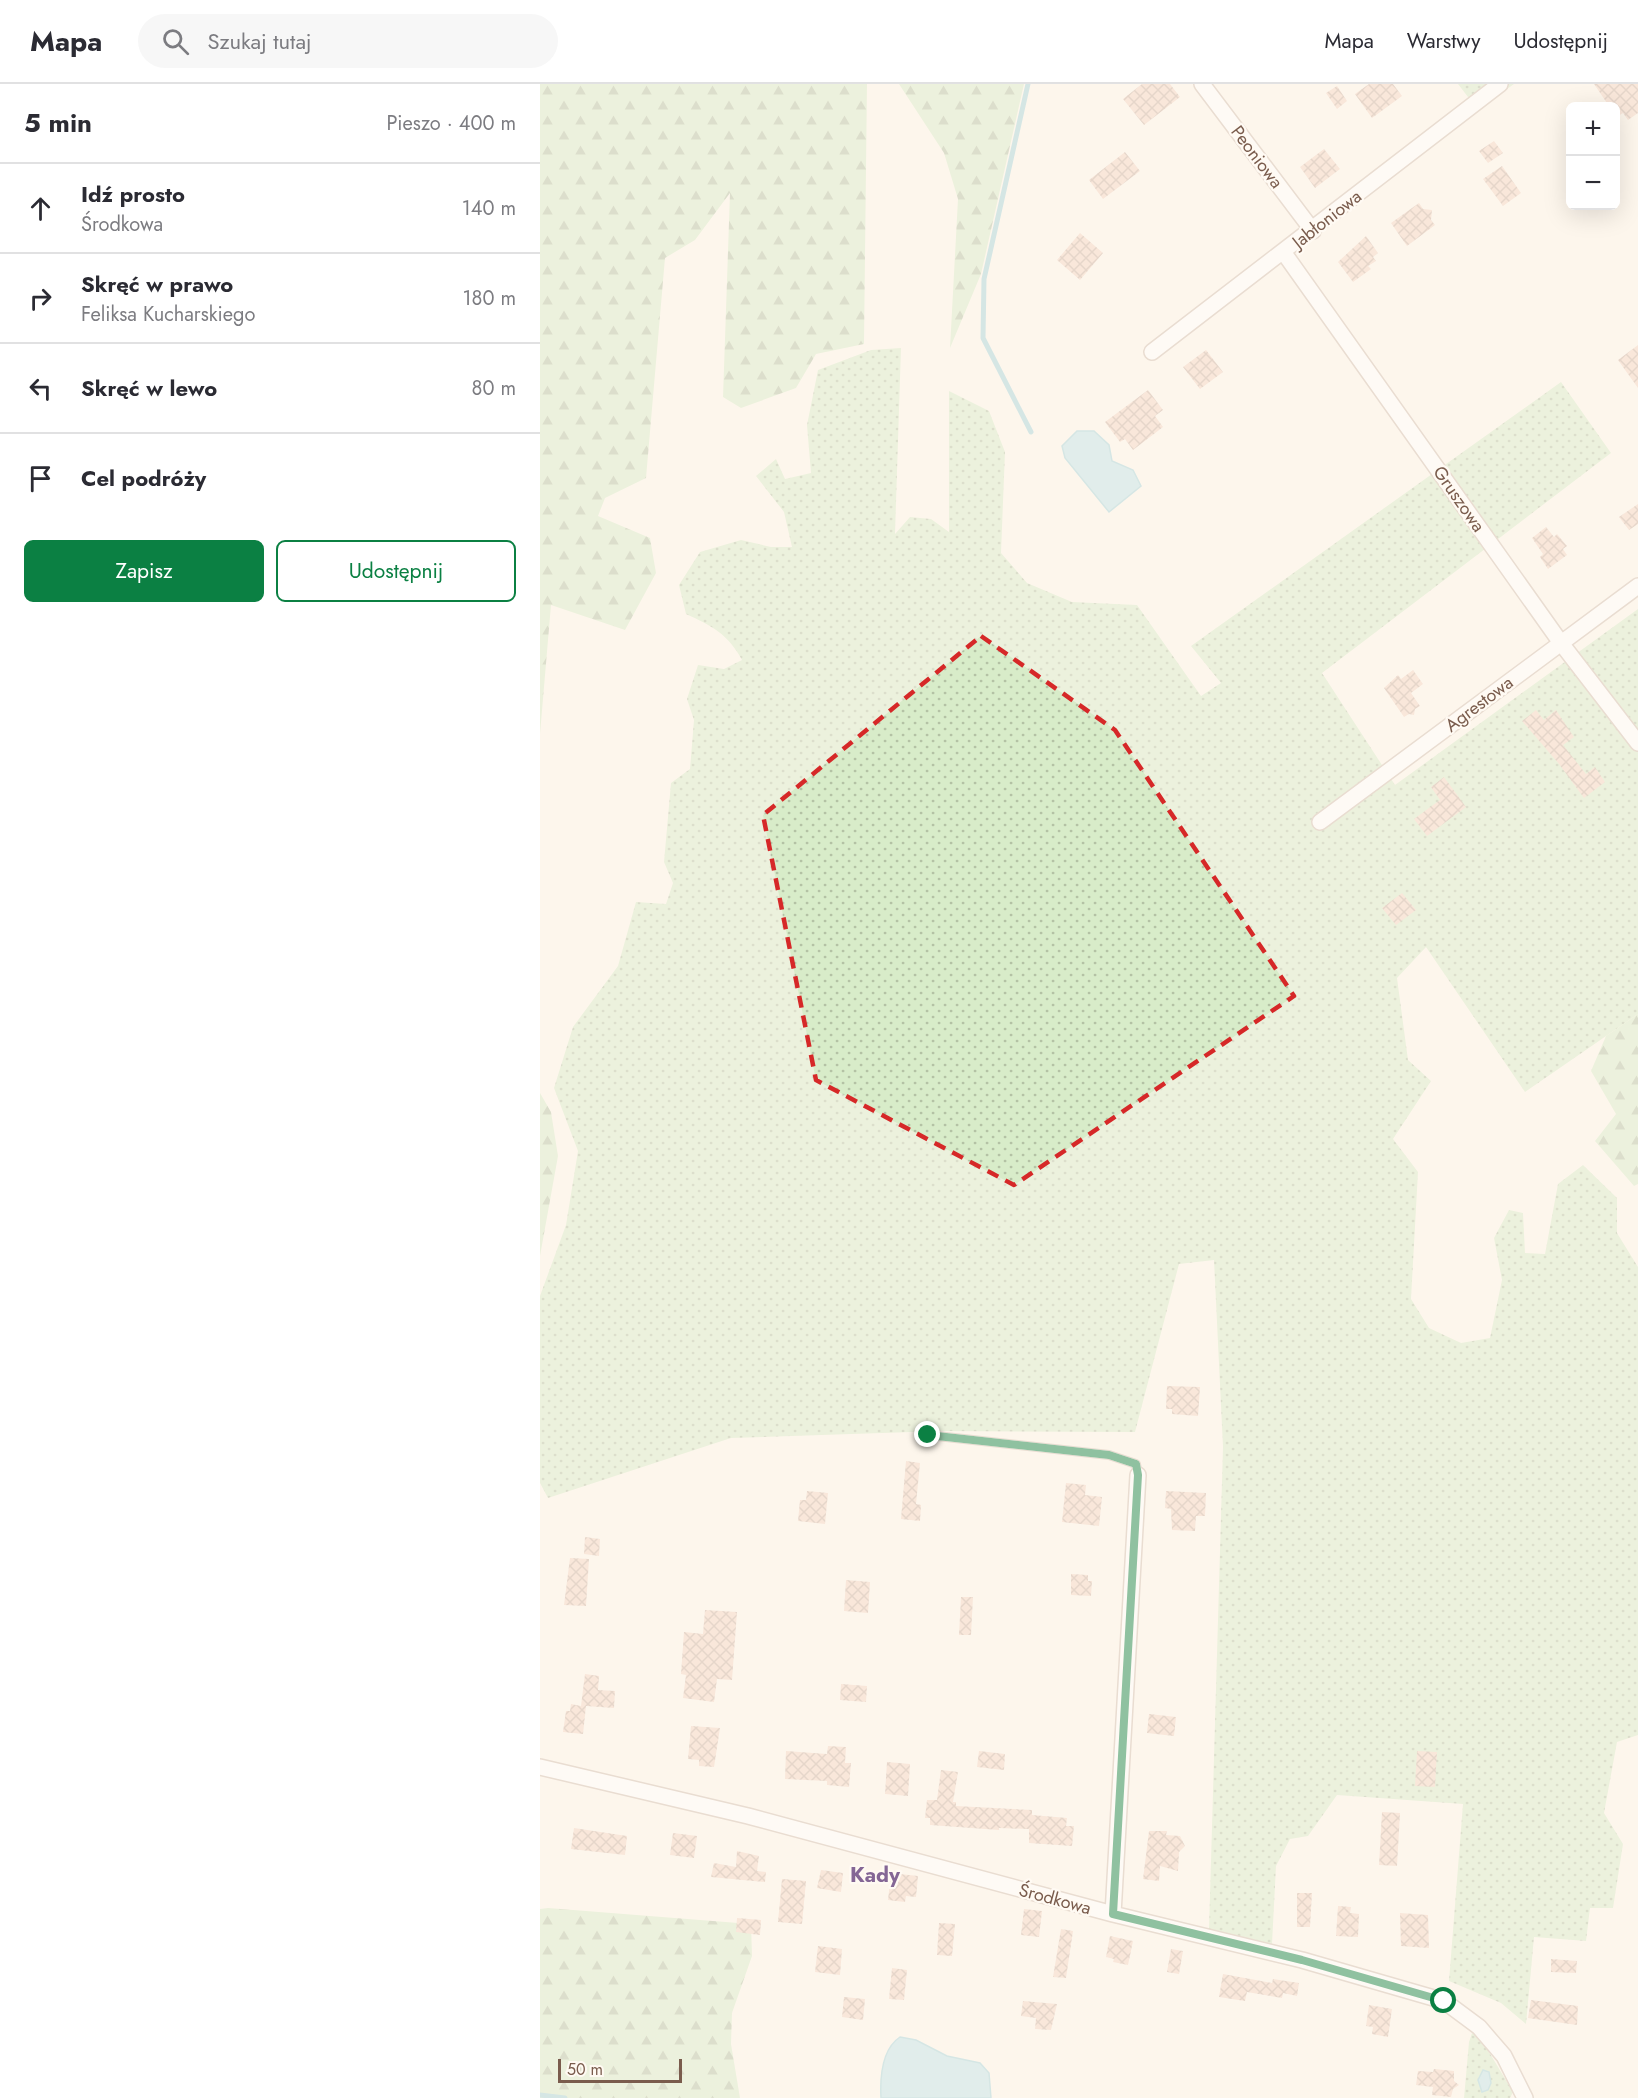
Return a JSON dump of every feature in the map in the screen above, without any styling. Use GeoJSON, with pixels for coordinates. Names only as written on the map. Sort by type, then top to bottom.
{"type":"FeatureCollection","features":[{"type":"Feature","properties":{"kind":"street","name":"Peoniowa"},"geometry":{"type":"LineString","coordinates":[[1202,84],[1313,231]]}},
{"type":"Feature","properties":{"kind":"street","name":"Jabłoniowa"},"geometry":{"type":"LineString","coordinates":[[1152,352],[1313,231],[1500,84]]}},
{"type":"Feature","properties":{"kind":"street","name":"Gruszowa"},"geometry":{"type":"LineString","coordinates":[[1284,253],[1561,643],[1638,743]]}},
{"type":"Feature","properties":{"kind":"street","name":"Agrestowa"},"geometry":{"type":"LineString","coordinates":[[1320,822],[1638,586]]}},
{"type":"Feature","properties":{"kind":"street"},"geometry":{"type":"LineString","coordinates":[[1113,1914],[1138,1475]]}},
{"type":"Feature","properties":{"kind":"street","name":"Środkowa"},"geometry":{"type":"LineString","coordinates":[[540,1767],[744,1815],[1113,1914],[1302,1960],[1444,2001],[1479,2027],[1504,2056],[1525,2098]]}},
{"type":"Feature","properties":{"kind":"lane"},"geometry":{"type":"LineString","coordinates":[[928,1435],[1115,1456],[1136,1464],[1138,1475]]}},
{"type":"Feature","properties":{"kind":"highlighted area"},"geometry":{"type":"Polygon","coordinates":[[[981,636],[1115,730],[1294,996],[1014,1185],[816,1080],[763,815],[981,636]]]}},
{"type":"Feature","properties":{"kind":"green space"},"geometry":{"type":"Polygon","coordinates":[[[540,84],[867,84],[864,344],[816,354],[796,388],[741,408],[723,397],[730,193],[695,240],[665,258],[646,478],[605,498],[598,516],[650,538],[656,573],[625,630],[551,605],[540,734],[540,84]]]}},
{"type":"Feature","properties":{"kind":"green space"},"geometry":{"type":"Polygon","coordinates":[[[899,84],[1024,84],[981,274],[950,348],[958,199],[944,153],[899,84]]]}},
{"type":"Feature","properties":{"kind":"green space"},"geometry":{"type":"Polygon","coordinates":[[[1458,84],[1514,84],[1478,110],[1458,84]]]}},
{"type":"Feature","properties":{"kind":"green space"},"geometry":{"type":"Polygon","coordinates":[[[901,348],[895,534],[910,517],[931,519],[949,532],[949,391],[989,411],[1005,452],[1001,553],[1027,583],[1072,602],[1137,605],[1201,696],[1221,683],[1191,646],[1561,382],[1611,453],[1322,673],[1395,785],[1638,609],[1638,1014],[1525,1092],[1426,947],[1397,978],[1408,1060],[1431,1081],[1393,1139],[1418,1172],[1411,1299],[1429,1328],[1461,1343],[1490,1338],[1502,1280],[1494,1238],[1509,1210],[1523,1213],[1525,1253],[1545,1254],[1558,1184],[1583,1165],[1617,1198],[1617,1233],[1638,1267],[1638,1735],[1617,1742],[1604,1813],[1623,1844],[1613,1908],[1590,1908],[1586,1941],[1534,1937],[1526,2024],[1501,2003],[1449,1981],[1463,1804],[1337,1795],[1308,1836],[1290,1839],[1276,1866],[1272,1944],[1209,1930],[1223,1447],[1214,1260],[1179,1264],[1135,1432],[942,1431],[731,1438],[548,1498],[540,1483],[540,1296],[566,1225],[578,1151],[554,1088],[573,1027],[618,966],[636,902],[666,904],[673,883],[664,862],[671,783],[690,769],[694,720],[687,699],[698,665],[724,669],[742,660],[725,637],[686,614],[679,585],[700,552],[741,540],[771,547],[792,547],[784,512],[756,476],[776,459],[785,479],[811,473],[807,425],[818,370],[871,350],[901,348]]]}},
{"type":"Feature","properties":{"kind":"green space"},"geometry":{"type":"Polygon","coordinates":[[[1638,1014],[1638,1184],[1634,1186],[1595,1141],[1616,1114],[1591,1071],[1606,1036],[1638,1014]]]}},
{"type":"Feature","properties":{"kind":"green space"},"geometry":{"type":"Polygon","coordinates":[[[540,1093],[551,1112],[558,1156],[540,1256],[540,1093]]]}},
{"type":"Feature","properties":{"kind":"green space"},"geometry":{"type":"Polygon","coordinates":[[[540,1909],[751,1924],[752,1956],[732,2013],[731,2044],[740,2098],[540,2098],[540,1909]]]}},
{"type":"Feature","properties":{"kind":"green space"},"geometry":{"type":"Polygon","coordinates":[[[1472,2033],[1480,2037],[1513,2092],[1510,2098],[1464,2098],[1469,2042],[1472,2033]]]}},
{"type":"Feature","properties":{"kind":"water"},"geometry":{"type":"Polygon","coordinates":[[[1077,431],[1094,431],[1109,445],[1112,461],[1133,470],[1141,486],[1109,512],[1065,458],[1062,446],[1077,431]]]}},
{"type":"Feature","properties":{"kind":"water"},"geometry":{"type":"Polygon","coordinates":[[[900,2037],[916,2040],[947,2056],[980,2063],[989,2073],[991,2098],[881,2098],[883,2065],[889,2049],[900,2037]]]}},
{"type":"Feature","properties":{"kind":"water"},"geometry":{"type":"Polygon","coordinates":[[[1483,2070],[1489,2072],[1491,2083],[1488,2090],[1482,2092],[1478,2080],[1483,2070]]]}},
{"type":"Feature","properties":{"kind":"building"},"geometry":{"type":"Polygon","coordinates":[[[1142,84],[1170,84],[1180,97],[1144,125],[1123,99],[1142,84]]]}},
{"type":"Feature","properties":{"kind":"building"},"geometry":{"type":"Polygon","coordinates":[[[1369,84],[1393,84],[1402,96],[1372,118],[1355,94],[1369,84]]]}},
{"type":"Feature","properties":{"kind":"building"},"geometry":{"type":"Polygon","coordinates":[[[1594,84],[1638,84],[1638,113],[1628,120],[1623,113],[1620,115],[1620,102],[1606,102],[1594,84]]]}},
{"type":"Feature","properties":{"kind":"building"},"geometry":{"type":"Polygon","coordinates":[[[1337,86],[1347,101],[1337,109],[1326,93],[1337,86]]]}},
{"type":"Feature","properties":{"kind":"building"},"geometry":{"type":"Polygon","coordinates":[[[1494,141],[1503,153],[1488,163],[1479,151],[1494,141]]]}},
{"type":"Feature","properties":{"kind":"building"},"geometry":{"type":"Polygon","coordinates":[[[1324,149],[1340,169],[1315,188],[1300,167],[1324,149]]]}},
{"type":"Feature","properties":{"kind":"building"},"geometry":{"type":"Polygon","coordinates":[[[1125,152],[1140,171],[1103,199],[1089,180],[1125,152]]]}},
{"type":"Feature","properties":{"kind":"building"},"geometry":{"type":"Polygon","coordinates":[[[1502,166],[1521,193],[1503,206],[1483,179],[1502,166]]]}},
{"type":"Feature","properties":{"kind":"building"},"geometry":{"type":"Polygon","coordinates":[[[1419,203],[1423,209],[1432,210],[1431,220],[1435,225],[1407,246],[1391,223],[1419,203]]]}},
{"type":"Feature","properties":{"kind":"building"},"geometry":{"type":"Polygon","coordinates":[[[1080,233],[1103,253],[1080,280],[1057,260],[1080,233]]]}},
{"type":"Feature","properties":{"kind":"building"},"geometry":{"type":"Polygon","coordinates":[[[1366,236],[1378,253],[1373,257],[1376,261],[1368,266],[1371,269],[1353,282],[1338,262],[1366,236]]]}},
{"type":"Feature","properties":{"kind":"building"},"geometry":{"type":"Polygon","coordinates":[[[1638,345],[1638,388],[1618,360],[1638,345]]]}},
{"type":"Feature","properties":{"kind":"building"},"geometry":{"type":"Polygon","coordinates":[[[1206,350],[1223,372],[1200,389],[1183,367],[1206,350]]]}},
{"type":"Feature","properties":{"kind":"building"},"geometry":{"type":"Polygon","coordinates":[[[1148,390],[1163,410],[1155,416],[1163,427],[1133,450],[1125,439],[1120,442],[1105,422],[1148,390]]]}},
{"type":"Feature","properties":{"kind":"building"},"geometry":{"type":"Polygon","coordinates":[[[1638,504],[1638,524],[1629,530],[1619,517],[1638,504]]]}},
{"type":"Feature","properties":{"kind":"building"},"geometry":{"type":"Polygon","coordinates":[[[1546,527],[1554,537],[1557,534],[1567,546],[1563,549],[1567,555],[1548,569],[1540,557],[1543,554],[1532,538],[1546,527]]]}},
{"type":"Feature","properties":{"kind":"building"},"geometry":{"type":"Polygon","coordinates":[[[1413,670],[1423,684],[1411,693],[1420,706],[1415,709],[1414,715],[1409,714],[1404,717],[1384,688],[1398,675],[1401,679],[1413,670]]]}},
{"type":"Feature","properties":{"kind":"building"},"geometry":{"type":"Polygon","coordinates":[[[1536,710],[1544,720],[1556,710],[1574,737],[1563,745],[1586,774],[1595,767],[1605,782],[1584,798],[1559,764],[1522,721],[1536,710]]]}},
{"type":"Feature","properties":{"kind":"building"},"geometry":{"type":"Polygon","coordinates":[[[1444,777],[1466,807],[1427,836],[1414,819],[1440,800],[1431,787],[1444,777]]]}},
{"type":"Feature","properties":{"kind":"building"},"geometry":{"type":"Polygon","coordinates":[[[1402,893],[1416,910],[1396,925],[1382,908],[1402,893]]]}},
{"type":"Feature","properties":{"kind":"building"},"geometry":{"type":"Polygon","coordinates":[[[1167,1386],[1200,1387],[1198,1416],[1172,1414],[1172,1409],[1166,1409],[1167,1386]]]}},
{"type":"Feature","properties":{"kind":"building"},"geometry":{"type":"Polygon","coordinates":[[[906,1461],[920,1463],[916,1504],[921,1505],[920,1521],[901,1519],[906,1461]]]}},
{"type":"Feature","properties":{"kind":"building"},"geometry":{"type":"Polygon","coordinates":[[[1066,1483],[1086,1485],[1085,1495],[1102,1497],[1099,1526],[1062,1522],[1066,1483]]]}},
{"type":"Feature","properties":{"kind":"building"},"geometry":{"type":"Polygon","coordinates":[[[807,1491],[828,1493],[825,1524],[798,1521],[800,1500],[806,1500],[807,1491]]]}},
{"type":"Feature","properties":{"kind":"building"},"geometry":{"type":"Polygon","coordinates":[[[1166,1491],[1206,1493],[1205,1516],[1196,1516],[1195,1531],[1172,1530],[1171,1509],[1165,1508],[1166,1491]]]}},
{"type":"Feature","properties":{"kind":"building"},"geometry":{"type":"Polygon","coordinates":[[[585,1537],[600,1539],[599,1556],[584,1554],[585,1537]]]}},
{"type":"Feature","properties":{"kind":"building"},"geometry":{"type":"Polygon","coordinates":[[[570,1558],[589,1559],[586,1606],[564,1605],[570,1558]]]}},
{"type":"Feature","properties":{"kind":"building"},"geometry":{"type":"Polygon","coordinates":[[[1071,1574],[1088,1575],[1088,1581],[1092,1581],[1091,1596],[1071,1595],[1071,1574]]]}},
{"type":"Feature","properties":{"kind":"building"},"geometry":{"type":"Polygon","coordinates":[[[846,1580],[870,1582],[868,1613],[844,1611],[846,1580]]]}},
{"type":"Feature","properties":{"kind":"building"},"geometry":{"type":"Polygon","coordinates":[[[961,1597],[973,1597],[971,1635],[959,1635],[961,1597]]]}},
{"type":"Feature","properties":{"kind":"building"},"geometry":{"type":"Polygon","coordinates":[[[705,1610],[737,1612],[732,1680],[717,1679],[714,1702],[683,1698],[686,1675],[681,1674],[684,1632],[703,1634],[705,1610]]]}},
{"type":"Feature","properties":{"kind":"building"},"geometry":{"type":"Polygon","coordinates":[[[585,1674],[599,1676],[598,1690],[615,1691],[614,1708],[586,1706],[583,1734],[563,1732],[566,1711],[570,1711],[571,1704],[581,1706],[585,1674]]]}},
{"type":"Feature","properties":{"kind":"building"},"geometry":{"type":"Polygon","coordinates":[[[841,1684],[867,1686],[866,1702],[840,1700],[841,1684]]]}},
{"type":"Feature","properties":{"kind":"building"},"geometry":{"type":"Polygon","coordinates":[[[1149,1714],[1176,1717],[1174,1736],[1147,1733],[1149,1714]]]}},
{"type":"Feature","properties":{"kind":"building"},"geometry":{"type":"Polygon","coordinates":[[[691,1726],[720,1728],[714,1767],[699,1766],[699,1760],[688,1759],[691,1726]]]}},
{"type":"Feature","properties":{"kind":"building"},"geometry":{"type":"Polygon","coordinates":[[[828,1746],[846,1747],[845,1763],[851,1763],[849,1787],[827,1785],[827,1781],[785,1779],[786,1751],[827,1754],[828,1746]]]}},
{"type":"Feature","properties":{"kind":"building"},"geometry":{"type":"Polygon","coordinates":[[[979,1751],[1005,1754],[1004,1770],[977,1767],[979,1751]]]}},
{"type":"Feature","properties":{"kind":"building"},"geometry":{"type":"Polygon","coordinates":[[[1417,1751],[1437,1752],[1435,1787],[1415,1786],[1417,1751]]]}},
{"type":"Feature","properties":{"kind":"building"},"geometry":{"type":"Polygon","coordinates":[[[887,1762],[910,1764],[908,1796],[885,1794],[887,1762]]]}},
{"type":"Feature","properties":{"kind":"building"},"geometry":{"type":"Polygon","coordinates":[[[941,1770],[958,1772],[953,1802],[956,1802],[956,1806],[1032,1810],[1032,1815],[1067,1818],[1066,1826],[1074,1826],[1072,1846],[1029,1843],[1029,1829],[999,1828],[999,1830],[930,1825],[930,1818],[925,1818],[927,1800],[937,1800],[941,1770]]]}},
{"type":"Feature","properties":{"kind":"building"},"geometry":{"type":"Polygon","coordinates":[[[1382,1812],[1400,1813],[1397,1866],[1379,1865],[1382,1812]]]}},
{"type":"Feature","properties":{"kind":"building"},"geometry":{"type":"Polygon","coordinates":[[[574,1828],[627,1836],[625,1855],[571,1849],[574,1828]]]}},
{"type":"Feature","properties":{"kind":"building"},"geometry":{"type":"Polygon","coordinates":[[[1149,1831],[1167,1831],[1166,1835],[1180,1836],[1185,1846],[1179,1852],[1178,1871],[1160,1866],[1159,1881],[1143,1879],[1149,1831]]]}},
{"type":"Feature","properties":{"kind":"building"},"geometry":{"type":"Polygon","coordinates":[[[673,1833],[697,1836],[694,1858],[670,1855],[673,1833]]]}},
{"type":"Feature","properties":{"kind":"building"},"geometry":{"type":"Polygon","coordinates":[[[737,1851],[759,1856],[757,1871],[766,1872],[765,1882],[711,1877],[714,1863],[736,1867],[737,1851]]]}},
{"type":"Feature","properties":{"kind":"building"},"geometry":{"type":"Polygon","coordinates":[[[821,1870],[843,1873],[841,1892],[817,1888],[821,1870]]]}},
{"type":"Feature","properties":{"kind":"building"},"geometry":{"type":"Polygon","coordinates":[[[891,1873],[918,1876],[916,1897],[906,1896],[905,1902],[888,1900],[891,1873]]]}},
{"type":"Feature","properties":{"kind":"building"},"geometry":{"type":"Polygon","coordinates":[[[782,1879],[806,1881],[802,1924],[778,1922],[782,1879]]]}},
{"type":"Feature","properties":{"kind":"building"},"geometry":{"type":"Polygon","coordinates":[[[1297,1893],[1312,1893],[1310,1927],[1297,1927],[1297,1893]]]}},
{"type":"Feature","properties":{"kind":"building"},"geometry":{"type":"Polygon","coordinates":[[[1338,1906],[1351,1907],[1350,1913],[1359,1914],[1358,1937],[1336,1936],[1338,1906]]]}},
{"type":"Feature","properties":{"kind":"building"},"geometry":{"type":"Polygon","coordinates":[[[1024,1909],[1042,1911],[1039,1937],[1021,1935],[1024,1909]]]}},
{"type":"Feature","properties":{"kind":"building"},"geometry":{"type":"Polygon","coordinates":[[[1400,1913],[1428,1915],[1429,1948],[1401,1946],[1400,1913]]]}},
{"type":"Feature","properties":{"kind":"building"},"geometry":{"type":"Polygon","coordinates":[[[737,1918],[761,1920],[760,1935],[736,1932],[737,1918]]]}},
{"type":"Feature","properties":{"kind":"building"},"geometry":{"type":"Polygon","coordinates":[[[939,1923],[955,1924],[952,1956],[937,1955],[939,1923]]]}},
{"type":"Feature","properties":{"kind":"building"},"geometry":{"type":"Polygon","coordinates":[[[1061,1929],[1073,1931],[1066,1978],[1053,1977],[1061,1929]]]}},
{"type":"Feature","properties":{"kind":"building"},"geometry":{"type":"Polygon","coordinates":[[[1110,1936],[1133,1941],[1128,1965],[1113,1962],[1114,1959],[1106,1957],[1110,1936]]]}},
{"type":"Feature","properties":{"kind":"building"},"geometry":{"type":"Polygon","coordinates":[[[818,1946],[842,1949],[840,1975],[815,1972],[818,1946]]]}},
{"type":"Feature","properties":{"kind":"building"},"geometry":{"type":"Polygon","coordinates":[[[1171,1949],[1183,1951],[1179,1974],[1167,1972],[1171,1949]]]}},
{"type":"Feature","properties":{"kind":"building"},"geometry":{"type":"Polygon","coordinates":[[[1551,1959],[1577,1961],[1576,1973],[1551,1972],[1551,1959]]]}},
{"type":"Feature","properties":{"kind":"building"},"geometry":{"type":"Polygon","coordinates":[[[892,1968],[907,1970],[904,2000],[889,1999],[892,1968]]]}},
{"type":"Feature","properties":{"kind":"building"},"geometry":{"type":"Polygon","coordinates":[[[1223,1974],[1272,1983],[1273,1979],[1299,1983],[1297,1996],[1283,1993],[1282,1998],[1247,1992],[1245,2001],[1219,1997],[1223,1974]]]}},
{"type":"Feature","properties":{"kind":"building"},"geometry":{"type":"Polygon","coordinates":[[[844,1997],[865,1999],[863,2020],[842,2017],[844,1997]]]}},
{"type":"Feature","properties":{"kind":"building"},"geometry":{"type":"Polygon","coordinates":[[[1531,2000],[1578,2006],[1577,2025],[1528,2018],[1531,2000]]]}},
{"type":"Feature","properties":{"kind":"building"},"geometry":{"type":"Polygon","coordinates":[[[1023,2001],[1057,2004],[1051,2030],[1035,2029],[1036,2018],[1021,2016],[1023,2001]]]}},
{"type":"Feature","properties":{"kind":"building"},"geometry":{"type":"Polygon","coordinates":[[[1369,2005],[1392,2009],[1388,2037],[1372,2034],[1373,2027],[1366,2026],[1369,2005]]]}},
{"type":"Feature","properties":{"kind":"building"},"geometry":{"type":"Polygon","coordinates":[[[1434,2069],[1454,2071],[1454,2081],[1459,2085],[1453,2089],[1451,2097],[1432,2095],[1433,2087],[1416,2085],[1418,2071],[1433,2072],[1434,2069]]]}},
{"type":"Feature","properties":{"kind":"waterway"},"geometry":{"type":"LineString","coordinates":[[1028,84],[984,279],[983,338],[1031,432]]}},
{"type":"Feature","properties":{"kind":"waterway"},"geometry":{"type":"LineString","coordinates":[[540,2095],[565,2098]]}},
{"type":"Feature","properties":{"kind":"district","name":"Kady"},"geometry":{"type":"Point","coordinates":[875,1875]}},
{"type":"Feature","properties":{"kind":"route"},"geometry":{"type":"LineString","coordinates":[[928,1435],[1109,1455],[1136,1464],[1138,1475],[1113,1914],[1302,1960],[1444,2001]]}}]}
